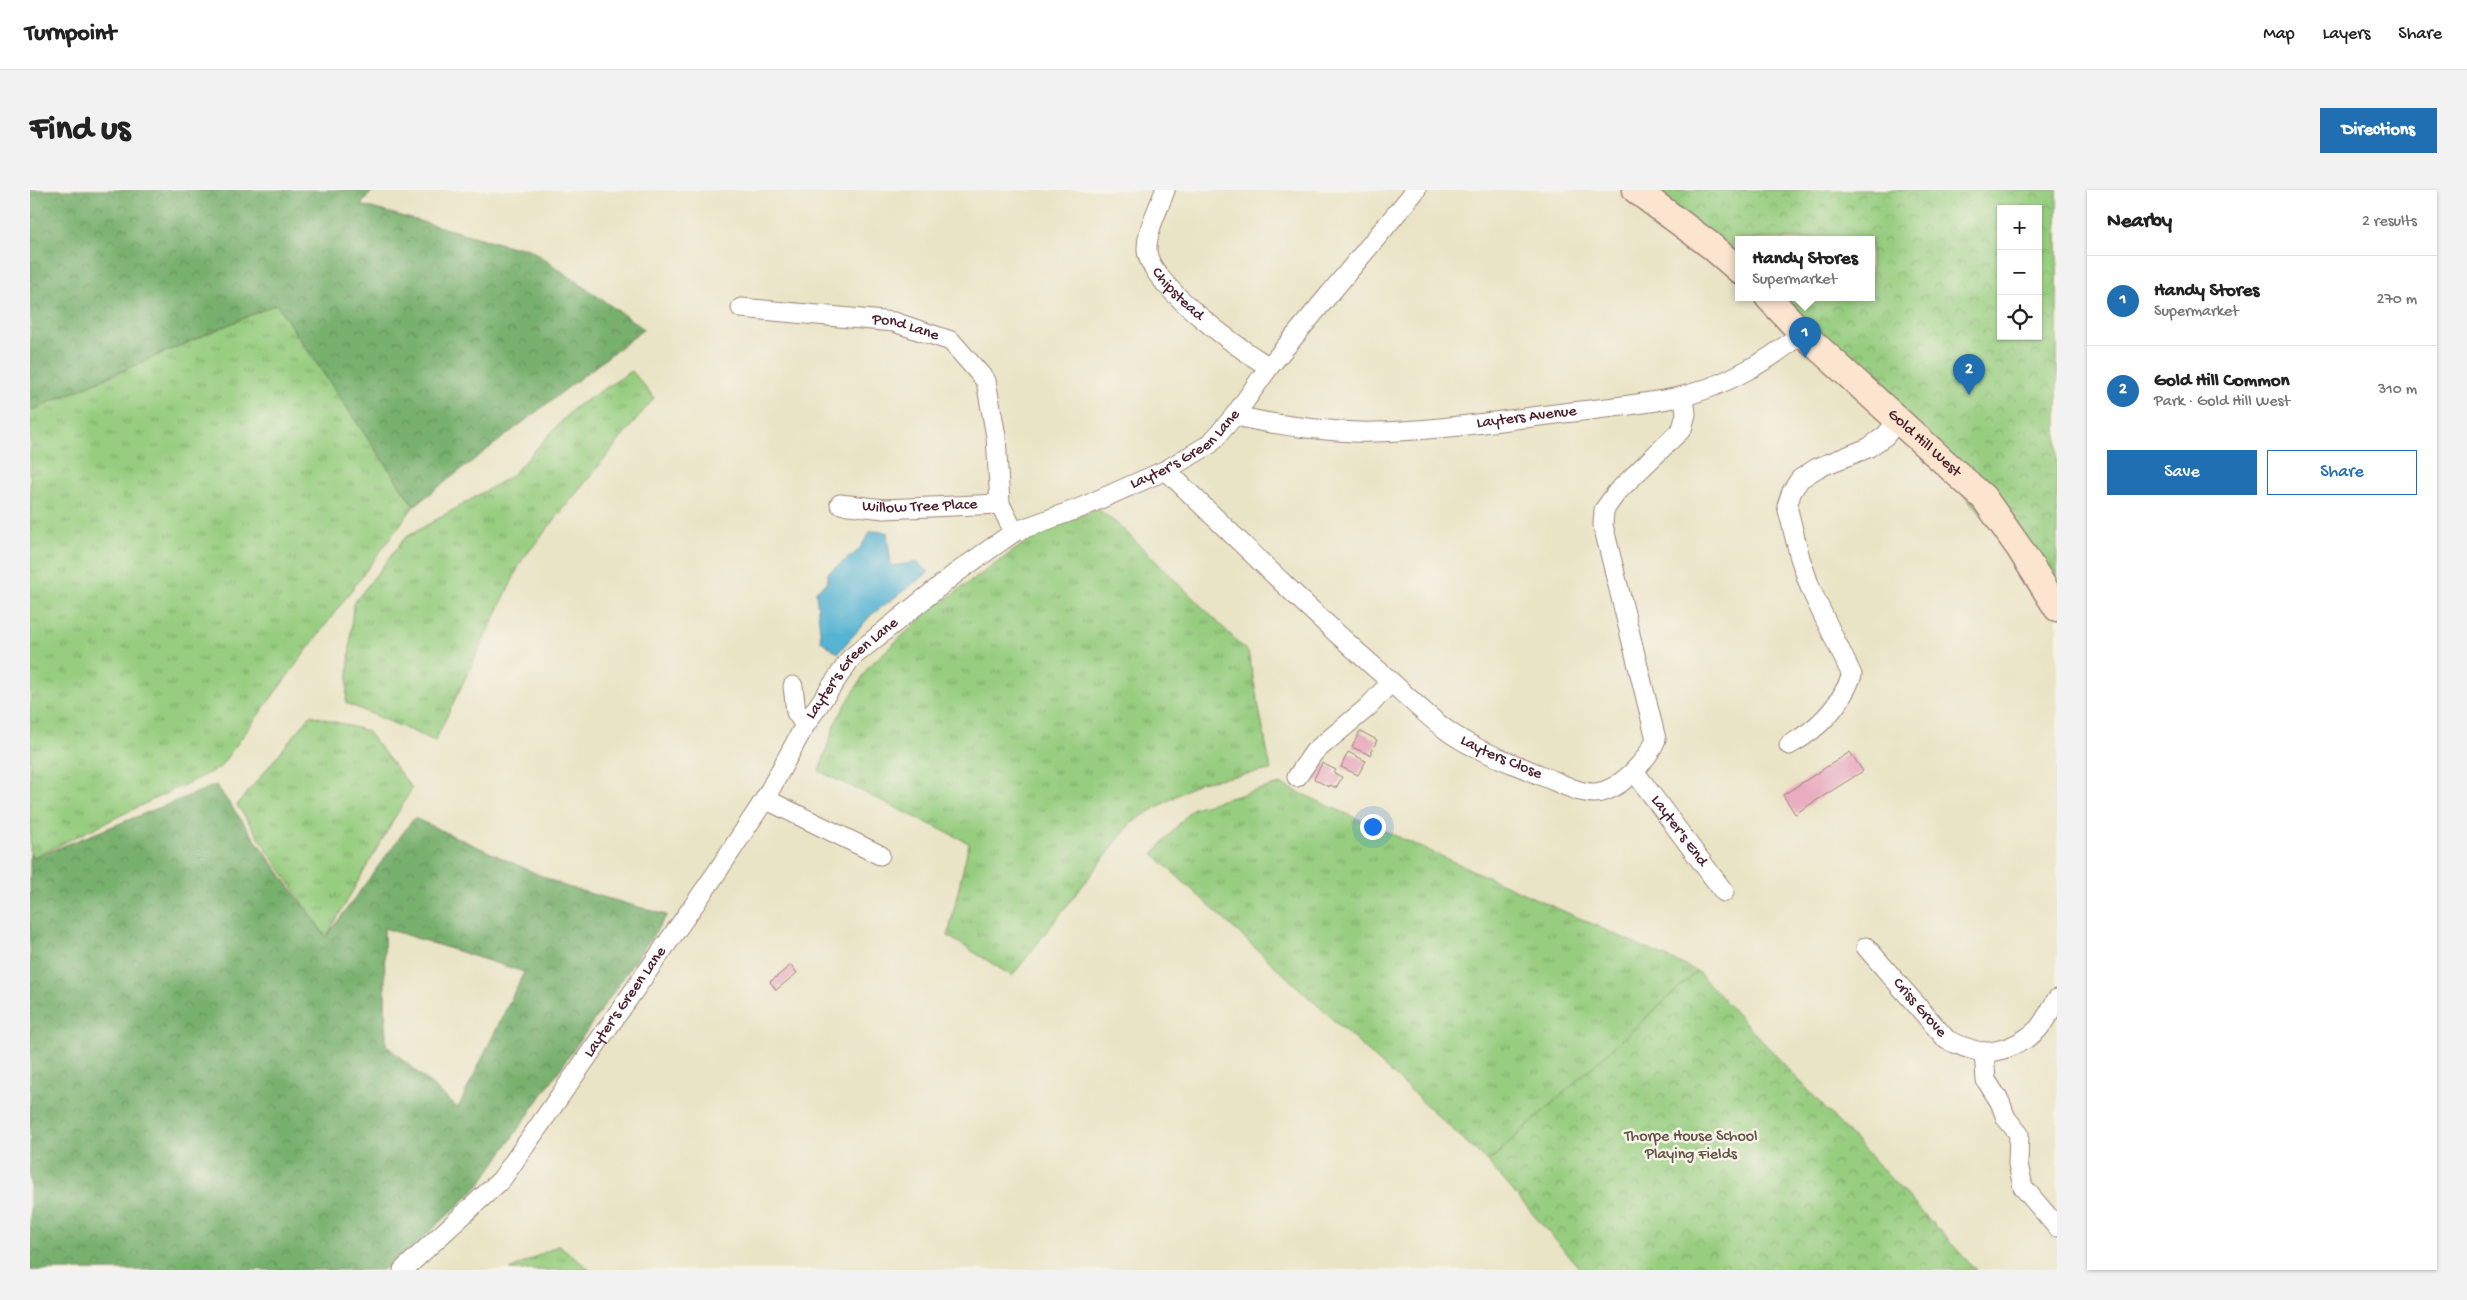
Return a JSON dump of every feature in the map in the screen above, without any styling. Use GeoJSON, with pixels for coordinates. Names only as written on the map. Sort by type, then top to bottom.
{"type":"FeatureCollection","features":[{"type":"Feature","properties":{"kind":"street","name":"Chipstead"},"geometry":{"type":"LineString","coordinates":[[1165,190],[1149,239],[1147,248],[1148,262],[1168,288],[1251,356],[1268,367]]}},
{"type":"Feature","properties":{"kind":"street","name":"Layter's Green Lane"},"geometry":{"type":"LineString","coordinates":[[403,1270],[501,1180],[715,875],[764,800],[805,725],[851,658],[956,572],[1014,532],[1080,508],[1166,470],[1210,444],[1235,415],[1268,367],[1416,190]]}},
{"type":"Feature","properties":{"kind":"street"},"geometry":{"type":"LineString","coordinates":[[1636,190],[1710,245],[1735,267]]}},
{"type":"Feature","properties":{"kind":"street","name":"Gold Hill West"},"geometry":{"type":"LineString","coordinates":[[1772,301],[1801,332],[1984,498],[2057,608]]}},
{"type":"Feature","properties":{"kind":"street","name":"Pond Lane"},"geometry":{"type":"LineString","coordinates":[[741,308],[894,322],[951,341],[986,380],[996,436],[1000,504],[1014,532]]}},
{"type":"Feature","properties":{"kind":"street","name":"Layters Avenue"},"geometry":{"type":"LineString","coordinates":[[1235,415],[1252,421],[1340,432],[1375,432],[1478,423],[1684,396],[1761,364],[1789,346],[1801,332]]}},
{"type":"Feature","properties":{"kind":"street","name":"Layters Close"},"geometry":{"type":"LineString","coordinates":[[1166,470],[1322,621],[1446,730],[1472,745],[1580,790],[1593,793],[1607,790],[1634,771],[1650,754],[1656,738],[1603,526],[1604,510],[1617,492],[1682,429],[1686,414],[1684,396]]}},
{"type":"Feature","properties":{"kind":"street"},"geometry":{"type":"LineString","coordinates":[[1789,745],[1804,737],[1827,718],[1844,694],[1852,675],[1823,620],[1800,558],[1787,506],[1792,491],[1800,479],[1817,468],[1868,448],[1885,436],[1899,420]]}},
{"type":"Feature","properties":{"kind":"street","name":"Willow Tree Place"},"geometry":{"type":"LineString","coordinates":[[840,504],[884,509],[1000,504]]}},
{"type":"Feature","properties":{"kind":"street"},"geometry":{"type":"LineString","coordinates":[[1298,777],[1314,752],[1368,707],[1391,682]]}},
{"type":"Feature","properties":{"kind":"street"},"geometry":{"type":"LineString","coordinates":[[793,686],[796,712],[805,725]]}},
{"type":"Feature","properties":{"kind":"street","name":"Layter's End"},"geometry":{"type":"LineString","coordinates":[[1634,771],[1724,892]]}},
{"type":"Feature","properties":{"kind":"street"},"geometry":{"type":"LineString","coordinates":[[764,800],[880,854]]}},
{"type":"Feature","properties":{"kind":"street","name":"Criss Grove"},"geometry":{"type":"LineString","coordinates":[[1866,947],[1947,1040],[1984,1052],[2004,1049],[2038,1029],[2057,1000]]}},
{"type":"Feature","properties":{"kind":"street"},"geometry":{"type":"LineString","coordinates":[[1984,1052],[1986,1080],[2000,1102],[2006,1118],[2019,1134],[2018,1164],[2023,1187],[2057,1227]]}},
{"type":"Feature","properties":{"kind":"green space"},"geometry":{"type":"Polygon","coordinates":[[[30,190],[373,190],[361,205],[513,247],[527,247],[644,329],[414,506],[276,304],[30,411],[30,190]]]}},
{"type":"Feature","properties":{"kind":"green space"},"geometry":{"type":"Polygon","coordinates":[[[1653,190],[2057,190],[2057,595],[1784,301],[1875,301],[1875,236],[1735,236],[1735,256],[1653,190]]]}},
{"type":"Feature","properties":{"kind":"green space"},"geometry":{"type":"Polygon","coordinates":[[[276,304],[414,506],[219,768],[32,858],[30,854],[30,411],[276,304]]]}},
{"type":"Feature","properties":{"kind":"green space"},"geometry":{"type":"Polygon","coordinates":[[[632,371],[654,398],[522,560],[435,741],[346,703],[353,604],[405,538],[511,476],[574,408],[632,371]]]}},
{"type":"Feature","properties":{"kind":"green space"},"geometry":{"type":"Polygon","coordinates":[[[1098,509],[1121,527],[1248,652],[1271,770],[1200,782],[1132,822],[1012,976],[948,936],[969,843],[819,771],[836,721],[869,666],[931,610],[1040,532],[1098,509]]]}},
{"type":"Feature","properties":{"kind":"green space"},"geometry":{"type":"Polygon","coordinates":[[[311,715],[367,731],[412,788],[326,937],[237,805],[311,715]]]}},
{"type":"Feature","properties":{"kind":"green space"},"geometry":{"type":"Polygon","coordinates":[[[1280,784],[1697,971],[1488,1162],[1153,854],[1193,808],[1280,784]]]}},
{"type":"Feature","properties":{"kind":"green space"},"geometry":{"type":"Polygon","coordinates":[[[216,785],[326,937],[414,818],[564,886],[667,915],[478,1187],[398,1261],[382,1270],[30,1270],[30,854],[33,858],[216,785]],[[384,928],[386,1045],[458,1108],[524,972],[384,928]]]}},
{"type":"Feature","properties":{"kind":"green space","name":"Thorpe House School Playing Fields"},"geometry":{"type":"Polygon","coordinates":[[[1697,971],[1976,1270],[1581,1270],[1488,1162],[1697,971]]]}},
{"type":"Feature","properties":{"kind":"green space"},"geometry":{"type":"Polygon","coordinates":[[[559,1245],[590,1270],[510,1270],[559,1245]]]}},
{"type":"Feature","properties":{"kind":"water"},"geometry":{"type":"Polygon","coordinates":[[[871,531],[887,532],[891,566],[917,562],[929,572],[871,615],[838,653],[821,641],[816,591],[827,583],[828,573],[858,551],[871,531]]]}},
{"type":"Feature","properties":{"kind":"building"},"geometry":{"type":"Polygon","coordinates":[[[1360,731],[1377,740],[1370,755],[1352,747],[1360,731]]]}},
{"type":"Feature","properties":{"kind":"building"},"geometry":{"type":"Polygon","coordinates":[[[1348,752],[1366,761],[1358,775],[1341,767],[1348,752]]]}},
{"type":"Feature","properties":{"kind":"building"},"geometry":{"type":"Polygon","coordinates":[[[1850,752],[1863,771],[1795,814],[1783,795],[1850,752]]]}},
{"type":"Feature","properties":{"kind":"building"},"geometry":{"type":"Polygon","coordinates":[[[1322,763],[1336,770],[1334,773],[1342,777],[1336,788],[1330,785],[1329,787],[1314,779],[1322,763]]]}},
{"type":"Feature","properties":{"kind":"building"},"geometry":{"type":"Polygon","coordinates":[[[791,965],[797,973],[776,990],[770,982],[791,965]]]}},
{"type":"Feature","properties":{"kind":"place","name":"Handy Stores"},"geometry":{"type":"Point","coordinates":[1805,358]}},
{"type":"Feature","properties":{"kind":"place","name":"Gold Hill Common"},"geometry":{"type":"Point","coordinates":[1969,395]}}]}
